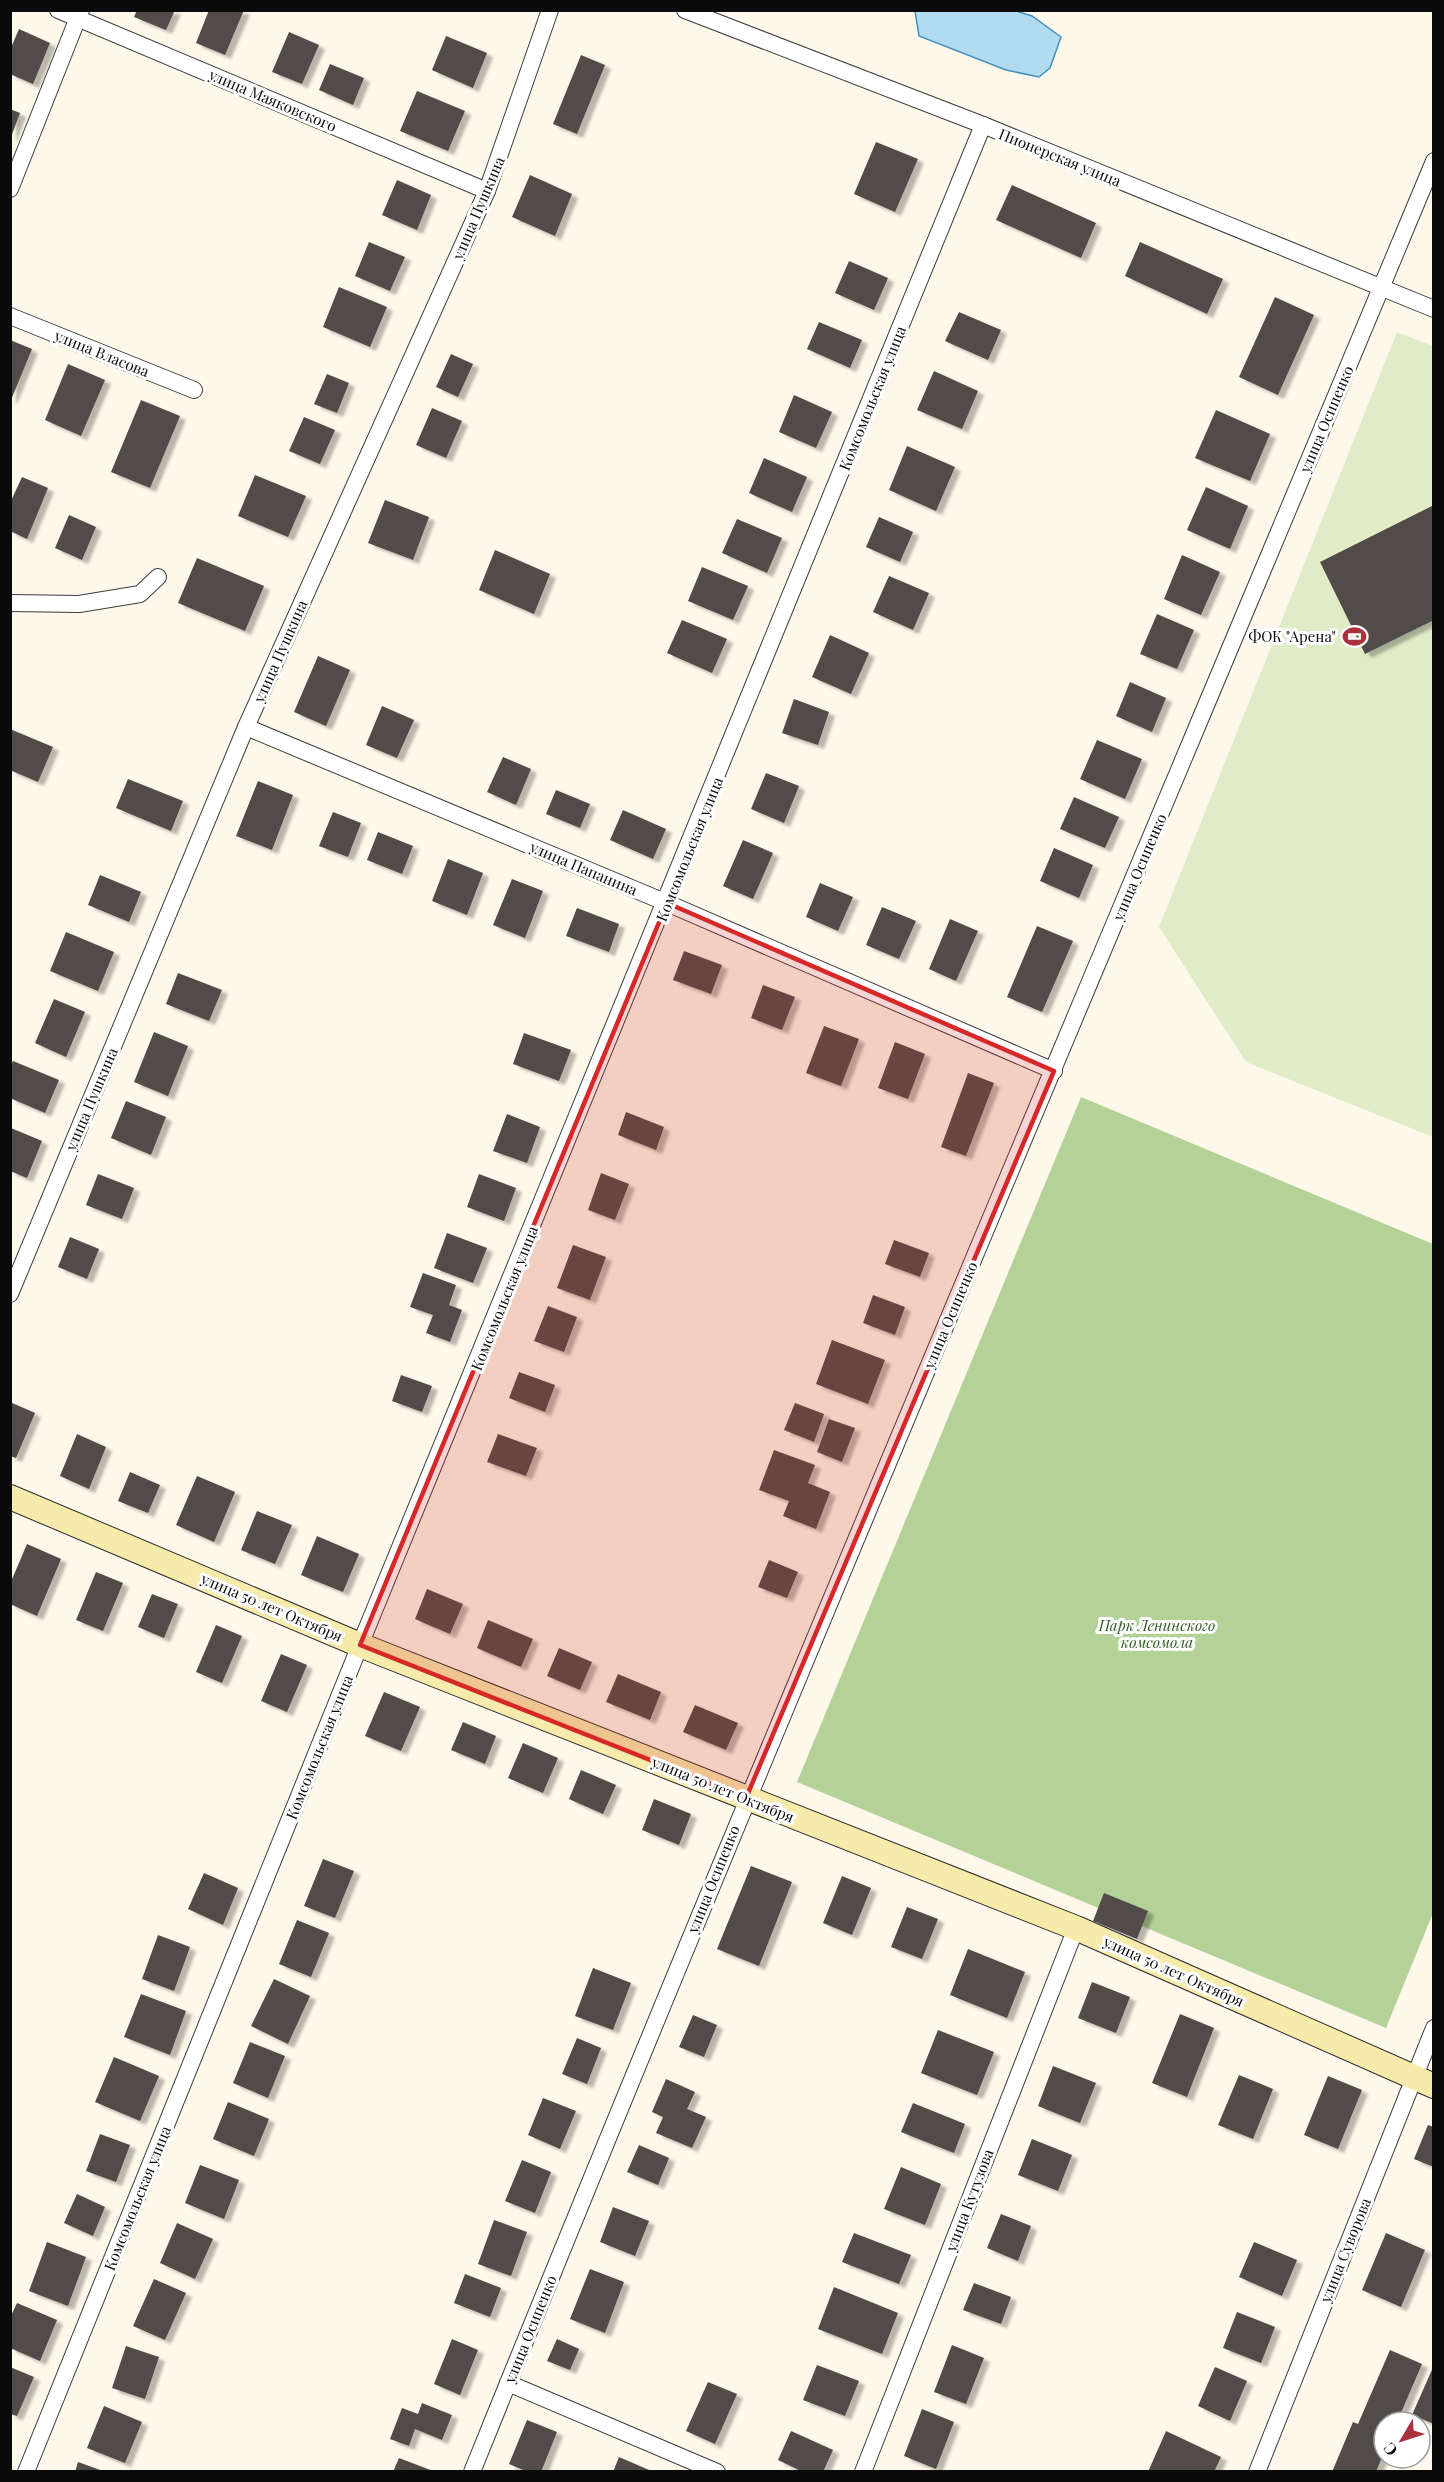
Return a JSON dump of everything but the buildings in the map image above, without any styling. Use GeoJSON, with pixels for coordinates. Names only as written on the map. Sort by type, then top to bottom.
{"type":"FeatureCollection","features":[{"type":"Feature","properties":{"kind":"street","name":"улица Маяковского"},"geometry":{"type":"LineString","coordinates":[[58,10],[79,14],[488,191]]}},
{"type":"Feature","properties":{"kind":"street","name":"улица Пушкина"},"geometry":{"type":"LineString","coordinates":[[10,1294],[246,727],[488,191],[550,10]]}},
{"type":"Feature","properties":{"kind":"street","name":"Пионерская улица"},"geometry":{"type":"LineString","coordinates":[[685,10],[983,125],[1434,309]]}},
{"type":"Feature","properties":{"kind":"street"},"geometry":{"type":"LineString","coordinates":[[10,189],[79,14]]}},
{"type":"Feature","properties":{"kind":"street","name":"Комсомольская улица"},"geometry":{"type":"LineString","coordinates":[[26,2472],[360,1645],[667,903],[983,125]]}},
{"type":"Feature","properties":{"kind":"street","name":"улица Осипенко"},"geometry":{"type":"LineString","coordinates":[[472,2472],[746,1798],[1054,1071],[1434,160]]}},
{"type":"Feature","properties":{"kind":"street","name":"улица Власова"},"geometry":{"type":"LineString","coordinates":[[10,316],[194,390]]}},
{"type":"Feature","properties":{"kind":"street"},"geometry":{"type":"LineString","coordinates":[[10,603],[80,604],[140,594],[158,577]]}},
{"type":"Feature","properties":{"kind":"street","name":"улица Папанина"},"geometry":{"type":"LineString","coordinates":[[246,727],[667,903],[1054,1071]]}},
{"type":"Feature","properties":{"kind":"street","name":"улица 50 лет Октября"},"geometry":{"type":"LineString","coordinates":[[10,1497],[360,1645],[1076,1928],[1423,2082]]}},
{"type":"Feature","properties":{"kind":"street","name":"улица Кутузова"},"geometry":{"type":"LineString","coordinates":[[863,2472],[1076,1928]]}},
{"type":"Feature","properties":{"kind":"street","name":"улица Суворова"},"geometry":{"type":"LineString","coordinates":[[1257,2472],[1423,2082],[1434,2028]]}},
{"type":"Feature","properties":{"kind":"street"},"geometry":{"type":"LineString","coordinates":[[508,2383],[717,2472]]}},
{"type":"Feature","properties":{"kind":"highlighted area"},"geometry":{"type":"Polygon","coordinates":[[[667,903],[1054,1071],[746,1798],[360,1645],[667,903]]]}},
{"type":"Feature","properties":{"kind":"green space","name":"ФОК \"Арена\""},"geometry":{"type":"Polygon","coordinates":[[[1397,332],[1433,346],[1433,1137],[1246,1062],[1159,927],[1397,332]]]}},
{"type":"Feature","properties":{"kind":"green space","name":"Парк Ленинского комсомола"},"geometry":{"type":"Polygon","coordinates":[[[1081,1097],[1433,1244],[1433,1913],[1386,2028],[797,1782],[1081,1097]]]}},
{"type":"Feature","properties":{"kind":"water"},"geometry":{"type":"Polygon","coordinates":[[[915,11],[1016,11],[1032,16],[1061,37],[1050,68],[1039,77],[1006,70],[919,36],[915,11]]]}},
{"type":"Feature","properties":{"kind":"place","name":"ФОК \"Арена\""},"geometry":{"type":"Point","coordinates":[1354,636]}}]}
